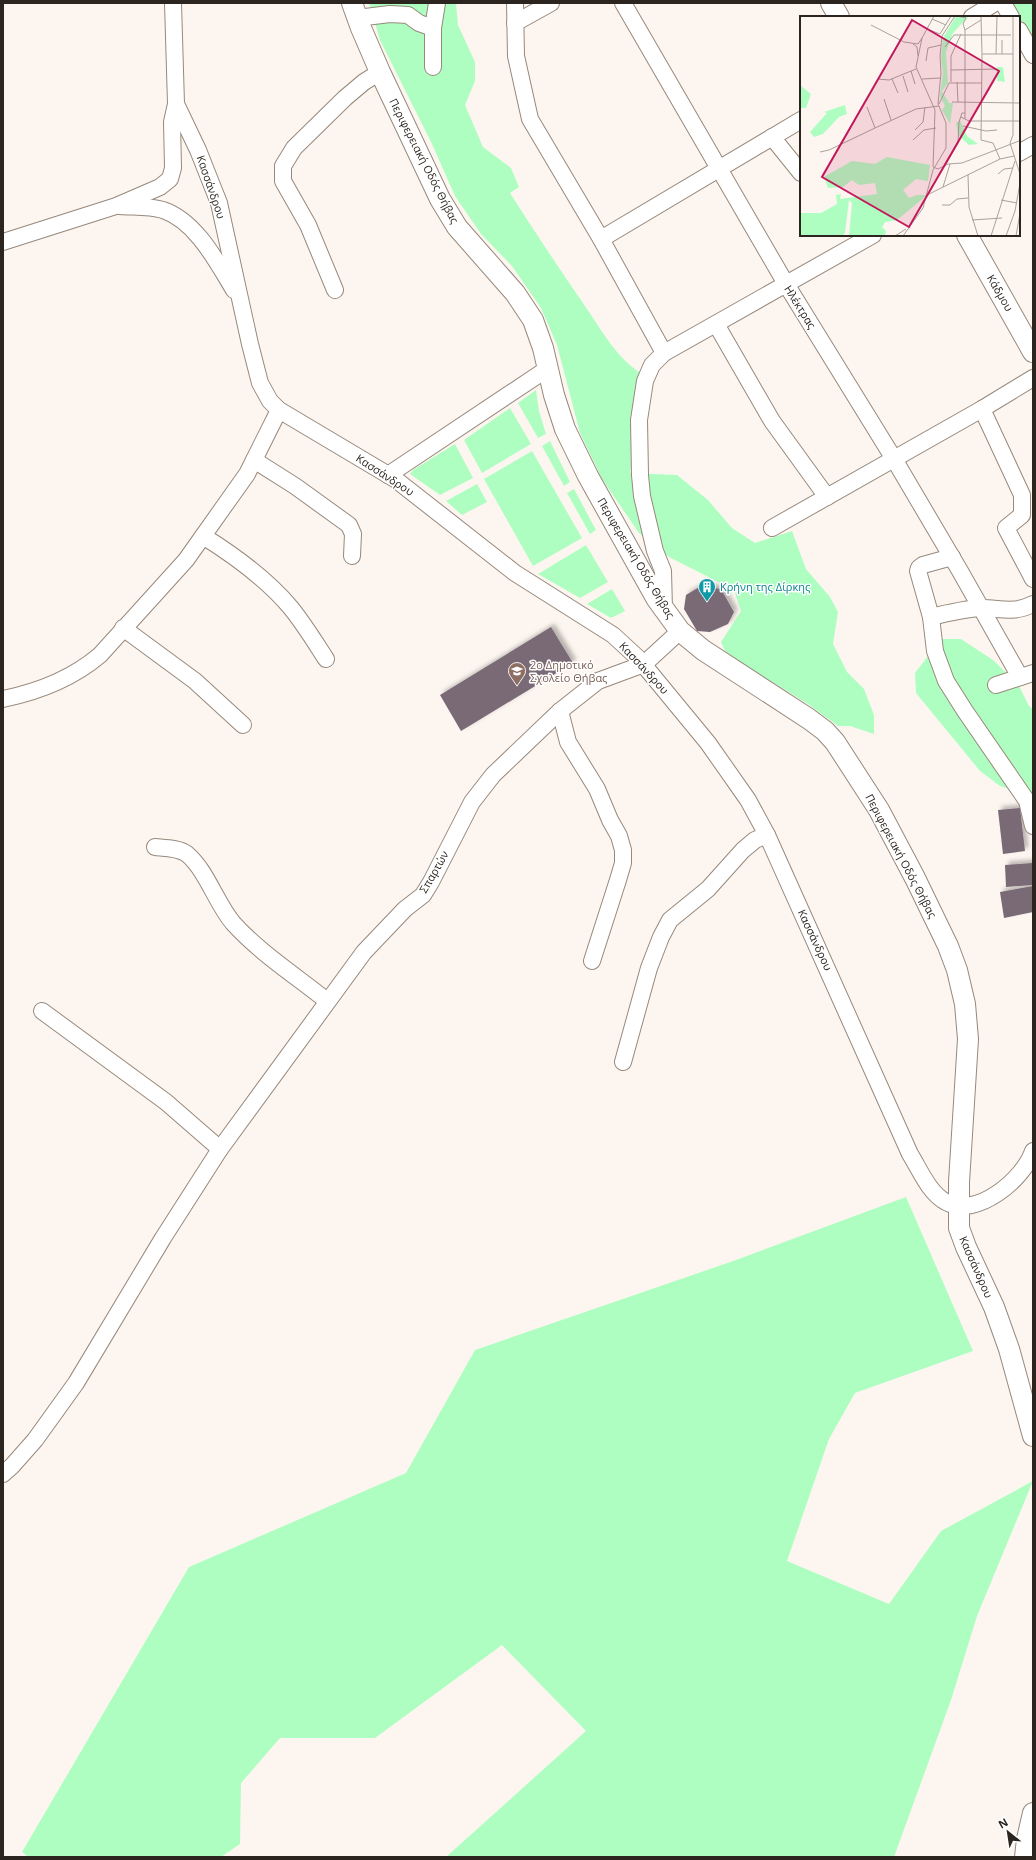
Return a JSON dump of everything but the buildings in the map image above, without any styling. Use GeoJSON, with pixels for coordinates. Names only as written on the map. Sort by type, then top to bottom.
{"type":"FeatureCollection","features":[{"type":"Feature","properties":{"kind":"main road"},"geometry":{"type":"LineString","coordinates":[[831,3],[838,16]]}},
{"type":"Feature","properties":{"kind":"main road","name":"Περιφερειακή Οδός Θήβας"},"geometry":{"type":"LineString","coordinates":[[355,10],[380,72],[434,185],[457,227],[515,294],[533,320],[565,429],[588,476],[664,609],[680,630],[703,650],[724,665],[775,695],[825,731],[835,742],[879,810],[915,878],[948,946],[964,993],[968,1039],[958,1207]]}},
{"type":"Feature","properties":{"kind":"main road","name":"Κάδμου"},"geometry":{"type":"LineString","coordinates":[[967,236],[1033,352]]}},
{"type":"Feature","properties":{"kind":"main road","name":"Κασσάνδρου"},"geometry":{"type":"LineString","coordinates":[[958,1207],[959,1228],[966,1247],[994,1307],[1009,1350],[1033,1436]]}},
{"type":"Feature","properties":{"kind":"main road"},"geometry":{"type":"LineString","coordinates":[[1025,1857],[1027,1839],[1033,1813]]}},
{"type":"Feature","properties":{"kind":"street","name":"Κασσάνδρου"},"geometry":{"type":"LineString","coordinates":[[174,3],[176,104],[198,150],[219,203],[260,383],[270,401],[279,410],[388,475],[515,573],[613,635],[644,664],[708,742],[748,800],[767,835],[910,1154],[935,1194],[947,1203],[958,1207]]}},
{"type":"Feature","properties":{"kind":"street"},"geometry":{"type":"LineString","coordinates":[[433,67],[433,28],[437,3]]}},
{"type":"Feature","properties":{"kind":"street"},"geometry":{"type":"LineString","coordinates":[[515,3],[516,56],[530,119],[601,239],[664,353]]}},
{"type":"Feature","properties":{"kind":"street"},"geometry":{"type":"LineString","coordinates":[[515,23],[551,3]]}},
{"type":"Feature","properties":{"kind":"street","name":"Ηλέκτρας"},"geometry":{"type":"LineString","coordinates":[[623,3],[786,284],[894,459],[981,608],[1027,675]]}},
{"type":"Feature","properties":{"kind":"street"},"geometry":{"type":"LineString","coordinates":[[974,16],[995,3]]}},
{"type":"Feature","properties":{"kind":"street"},"geometry":{"type":"LineString","coordinates":[[1003,3],[1010,16]]}},
{"type":"Feature","properties":{"kind":"street"},"geometry":{"type":"LineString","coordinates":[[355,10],[408,15],[419,23],[433,28]]}},
{"type":"Feature","properties":{"kind":"street"},"geometry":{"type":"LineString","coordinates":[[1020,32],[1033,55]]}},
{"type":"Feature","properties":{"kind":"street"},"geometry":{"type":"LineString","coordinates":[[335,290],[319,248],[283,182],[283,166],[294,148],[345,98],[364,82],[380,72]]}},
{"type":"Feature","properties":{"kind":"street"},"geometry":{"type":"LineString","coordinates":[[3,242],[116,206],[160,188],[170,179],[173,168],[172,122],[176,104]]}},
{"type":"Feature","properties":{"kind":"street"},"geometry":{"type":"LineString","coordinates":[[601,239],[800,121]]}},
{"type":"Feature","properties":{"kind":"street"},"geometry":{"type":"LineString","coordinates":[[772,137],[800,172]]}},
{"type":"Feature","properties":{"kind":"street"},"geometry":{"type":"LineString","coordinates":[[1020,152],[1033,145]]}},
{"type":"Feature","properties":{"kind":"street"},"geometry":{"type":"LineString","coordinates":[[116,206],[162,210],[179,217],[191,227],[215,258],[241,301]]}},
{"type":"Feature","properties":{"kind":"street"},"geometry":{"type":"LineString","coordinates":[[664,609],[663,570],[655,551],[642,496],[640,475],[639,420],[645,381],[652,365],[664,353],[786,284],[848,241],[869,236]]}},
{"type":"Feature","properties":{"kind":"street"},"geometry":{"type":"LineString","coordinates":[[716,324],[772,421],[827,497]]}},
{"type":"Feature","properties":{"kind":"street"},"geometry":{"type":"LineString","coordinates":[[388,475],[547,369]]}},
{"type":"Feature","properties":{"kind":"street"},"geometry":{"type":"LineString","coordinates":[[772,528],[982,409],[1033,378]]}},
{"type":"Feature","properties":{"kind":"street"},"geometry":{"type":"LineString","coordinates":[[982,409],[1022,495],[1022,515],[1006,528],[1033,579]]}},
{"type":"Feature","properties":{"kind":"street"},"geometry":{"type":"LineString","coordinates":[[3,699],[22,695],[57,682],[86,668],[100,655],[186,560],[247,474],[279,410]]}},
{"type":"Feature","properties":{"kind":"street"},"geometry":{"type":"LineString","coordinates":[[254,460],[295,486],[349,525],[353,534],[352,556]]}},
{"type":"Feature","properties":{"kind":"street"},"geometry":{"type":"LineString","coordinates":[[203,536],[232,554],[291,607],[326,659]]}},
{"type":"Feature","properties":{"kind":"street"},"geometry":{"type":"LineString","coordinates":[[952,557],[928,563],[919,568],[917,574],[931,617],[936,652],[946,681],[965,711],[1030,802],[1033,826]]}},
{"type":"Feature","properties":{"kind":"street"},"geometry":{"type":"LineString","coordinates":[[931,617],[956,611],[981,608],[1011,611],[1033,604]]}},
{"type":"Feature","properties":{"kind":"street"},"geometry":{"type":"LineString","coordinates":[[123,628],[195,681],[243,725]]}},
{"type":"Feature","properties":{"kind":"street"},"geometry":{"type":"LineString","coordinates":[[644,664],[680,630]]}},
{"type":"Feature","properties":{"kind":"street","name":"Σπαρτών"},"geometry":{"type":"LineString","coordinates":[[3,1474],[35,1440],[76,1383],[163,1238],[220,1149],[327,1001],[364,952],[405,909],[423,895],[472,802],[493,775],[560,710],[598,681],[644,664]]}},
{"type":"Feature","properties":{"kind":"street"},"geometry":{"type":"LineString","coordinates":[[996,685],[1027,675]]}},
{"type":"Feature","properties":{"kind":"street"},"geometry":{"type":"LineString","coordinates":[[560,710],[568,742],[598,789],[610,820],[619,836],[623,850],[623,863],[592,961]]}},
{"type":"Feature","properties":{"kind":"street"},"geometry":{"type":"LineString","coordinates":[[623,1062],[649,968],[661,936],[670,920],[708,889],[743,850],[756,840],[767,835]]}},
{"type":"Feature","properties":{"kind":"street"},"geometry":{"type":"LineString","coordinates":[[155,847],[186,853],[194,862],[234,923],[281,967],[327,1001]]}},
{"type":"Feature","properties":{"kind":"street"},"geometry":{"type":"LineString","coordinates":[[42,1011],[166,1102],[220,1149]]}},
{"type":"Feature","properties":{"kind":"street"},"geometry":{"type":"LineString","coordinates":[[958,1207],[986,1201],[999,1192],[1020,1172],[1031,1157],[1033,1151]]}},
{"type":"Feature","properties":{"kind":"green space"},"geometry":{"type":"Polygon","coordinates":[[[369,3],[456,3],[458,25],[475,62],[475,81],[465,105],[483,147],[511,168],[519,187],[510,193],[610,343],[624,360],[641,373],[631,422],[634,450],[630,473],[677,475],[708,500],[732,528],[755,543],[792,531],[806,569],[830,597],[838,612],[833,644],[847,672],[864,689],[874,715],[874,734],[850,726],[838,726],[808,704],[738,661],[725,651],[721,642],[741,611],[734,590],[669,557],[639,533],[602,479],[580,433],[557,345],[541,308],[512,266],[481,234],[455,196],[432,144],[380,40],[369,3]]]}},
{"type":"Feature","properties":{"kind":"green space"},"geometry":{"type":"Polygon","coordinates":[[[1009,3],[1033,3],[1033,44],[1020,22],[1020,16],[1016,16],[1009,3]]]}},
{"type":"Feature","properties":{"kind":"green space"},"geometry":{"type":"Polygon","coordinates":[[[536,390],[539,411],[546,434],[538,438],[518,403],[536,390]]]}},
{"type":"Feature","properties":{"kind":"green space"},"geometry":{"type":"Polygon","coordinates":[[[510,408],[531,444],[482,473],[464,440],[510,408]]]}},
{"type":"Feature","properties":{"kind":"green space"},"geometry":{"type":"Polygon","coordinates":[[[550,441],[570,482],[564,486],[542,446],[550,441]]]}},
{"type":"Feature","properties":{"kind":"green space"},"geometry":{"type":"Polygon","coordinates":[[[455,444],[473,478],[440,495],[410,474],[413,470],[455,444]]]}},
{"type":"Feature","properties":{"kind":"green space"},"geometry":{"type":"Polygon","coordinates":[[[532,451],[582,538],[533,566],[484,479],[532,451]]]}},
{"type":"Feature","properties":{"kind":"green space"},"geometry":{"type":"Polygon","coordinates":[[[477,484],[487,502],[462,515],[446,501],[477,484]]]}},
{"type":"Feature","properties":{"kind":"green space"},"geometry":{"type":"Polygon","coordinates":[[[574,489],[596,530],[590,534],[567,493],[574,489]]]}},
{"type":"Feature","properties":{"kind":"green space"},"geometry":{"type":"Polygon","coordinates":[[[586,545],[608,582],[580,598],[538,574],[586,545]]]}},
{"type":"Feature","properties":{"kind":"green space"},"geometry":{"type":"Polygon","coordinates":[[[612,589],[625,611],[611,618],[587,604],[612,589]]]}},
{"type":"Feature","properties":{"kind":"green space"},"geometry":{"type":"Polygon","coordinates":[[[941,639],[961,639],[993,660],[1018,684],[1029,706],[1033,709],[1033,797],[1000,786],[980,771],[916,693],[915,673],[941,639]]]}},
{"type":"Feature","properties":{"kind":"green space"},"geometry":{"type":"Polygon","coordinates":[[[906,1197],[973,1351],[855,1393],[829,1439],[787,1561],[889,1604],[941,1531],[1033,1481],[977,1616],[951,1700],[894,1857],[446,1857],[586,1731],[502,1645],[375,1738],[280,1738],[241,1783],[240,1844],[221,1857],[28,1857],[22,1852],[189,1567],[406,1473],[475,1350],[736,1260],[906,1197]]]}},
{"type":"Feature","properties":{"kind":"place","name":"Κρήνη της Δίρκης"},"geometry":{"type":"Point","coordinates":[707,602]}},
{"type":"Feature","properties":{"kind":"place","name":"2ο Δημοτικό Σχολείο Θήβας"},"geometry":{"type":"Point","coordinates":[517,686]}}]}
